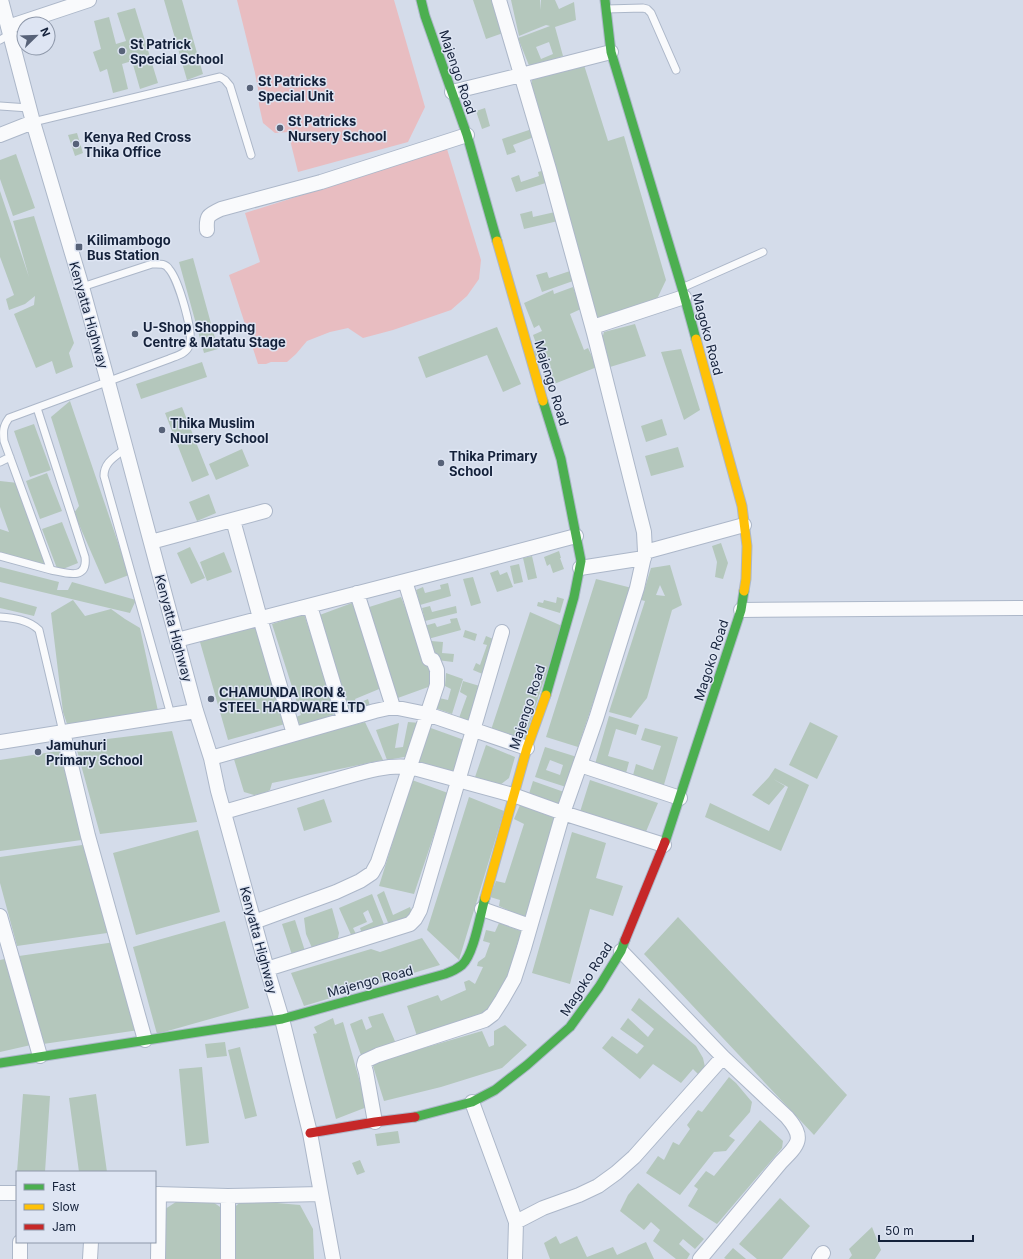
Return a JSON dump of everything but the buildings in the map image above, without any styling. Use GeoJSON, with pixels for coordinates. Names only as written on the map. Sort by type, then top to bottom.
{"type":"FeatureCollection","features":[{"type":"Feature","properties":{"kind":"street","name":"Kenyatta Highway"},"geometry":{"type":"LineString","coordinates":[[1,0],[6,34],[82,287],[196,711],[211,758],[224,812],[282,1019],[310,1133],[333,1259]]}},
{"type":"Feature","properties":{"kind":"street"},"geometry":{"type":"LineString","coordinates":[[6,34],[89,0]]}},
{"type":"Feature","properties":{"kind":"street","name":"Majengo Road"},"geometry":{"type":"LineString","coordinates":[[0,1063],[282,1019],[446,974],[458,969],[465,963],[470,953],[513,795],[527,748],[548,688],[574,597],[581,562],[561,459],[538,385],[467,135],[421,0]]}},
{"type":"Feature","properties":{"kind":"street"},"geometry":{"type":"LineString","coordinates":[[375,1122],[364,1065],[365,1061],[378,1055],[485,1020],[493,1014],[514,979],[563,813],[596,719],[637,588],[644,555],[644,532],[593,327],[522,75],[499,0]]}},
{"type":"Feature","properties":{"kind":"street","name":"Magoko Road"},"geometry":{"type":"LineString","coordinates":[[310,1133],[375,1122],[418,1117],[472,1102],[495,1090],[522,1070],[570,1027],[599,987],[621,952],[664,845],[741,610],[746,579],[747,546],[742,506],[683,292],[612,52],[605,4]]}},
{"type":"Feature","properties":{"kind":"street"},"geometry":{"type":"LineString","coordinates":[[452,92],[612,52]]}},
{"type":"Feature","properties":{"kind":"street"},"geometry":{"type":"LineString","coordinates":[[0,135],[33,122]]}},
{"type":"Feature","properties":{"kind":"street"},"geometry":{"type":"LineString","coordinates":[[207,230],[206,220],[209,215],[220,209],[321,182],[467,135]]}},
{"type":"Feature","properties":{"kind":"street"},"geometry":{"type":"LineString","coordinates":[[593,327],[683,292]]}},
{"type":"Feature","properties":{"kind":"street"},"geometry":{"type":"LineString","coordinates":[[151,542],[265,511]]}},
{"type":"Feature","properties":{"kind":"street"},"geometry":{"type":"LineString","coordinates":[[232,520],[294,734]]}},
{"type":"Feature","properties":{"kind":"street"},"geometry":{"type":"LineString","coordinates":[[580,568],[644,555],[744,525]]}},
{"type":"Feature","properties":{"kind":"street"},"geometry":{"type":"LineString","coordinates":[[177,640],[576,536]]}},
{"type":"Feature","properties":{"kind":"street"},"geometry":{"type":"LineString","coordinates":[[254,922],[336,892],[360,881],[372,873],[378,862],[436,685],[437,670],[433,660],[429,660],[405,581]]}},
{"type":"Feature","properties":{"kind":"street"},"geometry":{"type":"LineString","coordinates":[[357,593],[393,707]]}},
{"type":"Feature","properties":{"kind":"street"},"geometry":{"type":"LineString","coordinates":[[310,606],[344,720]]}},
{"type":"Feature","properties":{"kind":"street"},"geometry":{"type":"LineString","coordinates":[[741,610],[1023,608]]}},
{"type":"Feature","properties":{"kind":"street"},"geometry":{"type":"LineString","coordinates":[[267,969],[410,924],[415,919],[420,910],[502,632]]}},
{"type":"Feature","properties":{"kind":"street"},"geometry":{"type":"LineString","coordinates":[[211,758],[375,710],[393,707],[427,714],[527,748]]}},
{"type":"Feature","properties":{"kind":"street"},"geometry":{"type":"LineString","coordinates":[[0,742],[196,711]]}},
{"type":"Feature","properties":{"kind":"street"},"geometry":{"type":"LineString","coordinates":[[63,732],[88,836],[145,1040]]}},
{"type":"Feature","properties":{"kind":"street"},"geometry":{"type":"LineString","coordinates":[[580,765],[680,798]]}},
{"type":"Feature","properties":{"kind":"street"},"geometry":{"type":"LineString","coordinates":[[224,812],[390,766],[410,767],[513,795],[563,813],[664,845]]}},
{"type":"Feature","properties":{"kind":"street"},"geometry":{"type":"LineString","coordinates":[[482,909],[530,926]]}},
{"type":"Feature","properties":{"kind":"street"},"geometry":{"type":"LineString","coordinates":[[0,916],[40,1056]]}},
{"type":"Feature","properties":{"kind":"street"},"geometry":{"type":"LineString","coordinates":[[621,952],[723,1056],[787,1117],[796,1128],[798,1136],[792,1152],[771,1174],[700,1259]]}},
{"type":"Feature","properties":{"kind":"street"},"geometry":{"type":"LineString","coordinates":[[516,1222],[543,1208],[580,1195],[598,1186],[616,1173],[634,1157],[723,1056]]}},
{"type":"Feature","properties":{"kind":"street"},"geometry":{"type":"LineString","coordinates":[[472,1102],[516,1222],[514,1259]]}},
{"type":"Feature","properties":{"kind":"street"},"geometry":{"type":"LineString","coordinates":[[0,1193],[16,1193]]}},
{"type":"Feature","properties":{"kind":"street"},"geometry":{"type":"LineString","coordinates":[[158,1259],[157,1194],[228,1196],[321,1194]]}},
{"type":"Feature","properties":{"kind":"street"},"geometry":{"type":"LineString","coordinates":[[228,1196],[228,1259]]}},
{"type":"Feature","properties":{"kind":"street"},"geometry":{"type":"LineString","coordinates":[[20,1243],[20,1259]]}},
{"type":"Feature","properties":{"kind":"street"},"geometry":{"type":"LineString","coordinates":[[90,1259],[91,1243]]}},
{"type":"Feature","properties":{"kind":"lane"},"geometry":{"type":"LineString","coordinates":[[605,4],[647,9],[651,13],[676,70]]}},
{"type":"Feature","properties":{"kind":"lane"},"geometry":{"type":"LineString","coordinates":[[33,122],[220,77],[230,86],[252,155]]}},
{"type":"Feature","properties":{"kind":"lane"},"geometry":{"type":"LineString","coordinates":[[0,106],[29,108]]}},
{"type":"Feature","properties":{"kind":"lane"},"geometry":{"type":"LineString","coordinates":[[683,292],[763,252]]}},
{"type":"Feature","properties":{"kind":"lane"},"geometry":{"type":"LineString","coordinates":[[51,570],[4,441],[3,432],[5,424],[10,418],[186,352],[190,345],[190,328],[177,284],[169,268],[162,263],[152,264],[82,287]]}},
{"type":"Feature","properties":{"kind":"lane"},"geometry":{"type":"LineString","coordinates":[[0,556],[71,574],[78,573],[85,567],[85,557],[37,408]]}},
{"type":"Feature","properties":{"kind":"lane"},"geometry":{"type":"LineString","coordinates":[[126,448],[107,464],[104,470],[104,476],[171,715]]}},
{"type":"Feature","properties":{"kind":"lane"},"geometry":{"type":"LineString","coordinates":[[0,462],[10,457]]}},
{"type":"Feature","properties":{"kind":"lane"},"geometry":{"type":"LineString","coordinates":[[0,617],[15,618],[34,625],[39,630],[63,732]]}},
{"type":"Feature","properties":{"kind":"shaded area"},"geometry":{"type":"Polygon","coordinates":[[[237,0],[394,0],[425,107],[408,142],[298,172],[288,132],[275,133],[263,123],[255,73],[237,0]]]}},
{"type":"Feature","properties":{"kind":"shaded area"},"geometry":{"type":"Polygon","coordinates":[[[447,149],[481,260],[479,279],[467,296],[451,310],[393,330],[363,338],[348,328],[330,332],[307,341],[287,362],[258,364],[229,275],[260,262],[245,213],[447,149]]]}},
{"type":"Feature","properties":{"kind":"traffic: fast"},"geometry":{"type":"LineString","coordinates":[[421,0],[425,16],[467,135],[497,241]]}},
{"type":"Feature","properties":{"kind":"traffic: fast"},"geometry":{"type":"LineString","coordinates":[[605,0],[611,52],[696,339]]}},
{"type":"Feature","properties":{"kind":"traffic: fast"},"geometry":{"type":"LineString","coordinates":[[543,401],[561,459],[581,561],[574,597],[546,695]]}},
{"type":"Feature","properties":{"kind":"traffic: fast"},"geometry":{"type":"LineString","coordinates":[[665,842],[741,610],[744,591]]}},
{"type":"Feature","properties":{"kind":"traffic: fast"},"geometry":{"type":"LineString","coordinates":[[0,1063],[282,1019],[445,974],[458,968],[466,960],[476,934],[485,898]]}},
{"type":"Feature","properties":{"kind":"traffic: fast"},"geometry":{"type":"LineString","coordinates":[[415,1117],[472,1102],[495,1090],[527,1065],[570,1027],[599,987],[621,951],[625,940]]}},
{"type":"Feature","properties":{"kind":"traffic: slow"},"geometry":{"type":"LineString","coordinates":[[497,241],[543,401]]}},
{"type":"Feature","properties":{"kind":"traffic: slow"},"geometry":{"type":"LineString","coordinates":[[696,339],[742,506],[747,546],[744,591]]}},
{"type":"Feature","properties":{"kind":"traffic: slow"},"geometry":{"type":"LineString","coordinates":[[485,898],[527,748],[546,695]]}},
{"type":"Feature","properties":{"kind":"traffic: jam"},"geometry":{"type":"LineString","coordinates":[[625,940],[665,842]]}},
{"type":"Feature","properties":{"kind":"traffic: jam"},"geometry":{"type":"LineString","coordinates":[[310,1133],[415,1117]]}},
{"type":"Feature","properties":{"kind":"place","name":"St Patrick Special School"},"geometry":{"type":"Point","coordinates":[122,51]}},
{"type":"Feature","properties":{"kind":"place","name":"St Patricks Special Unit"},"geometry":{"type":"Point","coordinates":[250,88]}},
{"type":"Feature","properties":{"kind":"place","name":"St Patricks Nursery School"},"geometry":{"type":"Point","coordinates":[280,128]}},
{"type":"Feature","properties":{"kind":"place","name":"Kenya Red Cross Thika Office"},"geometry":{"type":"Point","coordinates":[76,144]}},
{"type":"Feature","properties":{"kind":"place","name":"Kilimambogo Bus Station"},"geometry":{"type":"Point","coordinates":[79,247]}},
{"type":"Feature","properties":{"kind":"place","name":"U-Shop Shopping Centre & Matatu Stage"},"geometry":{"type":"Point","coordinates":[135,334]}},
{"type":"Feature","properties":{"kind":"place","name":"Thika Muslim Nursery School"},"geometry":{"type":"Point","coordinates":[162,430]}},
{"type":"Feature","properties":{"kind":"place","name":"Thika Primary School"},"geometry":{"type":"Point","coordinates":[441,463]}},
{"type":"Feature","properties":{"kind":"place","name":"CHAMUNDA IRON & STEEL HARDWARE LTD"},"geometry":{"type":"Point","coordinates":[211,699]}},
{"type":"Feature","properties":{"kind":"place","name":"Jamuhuri Primary School"},"geometry":{"type":"Point","coordinates":[38,752]}}]}
